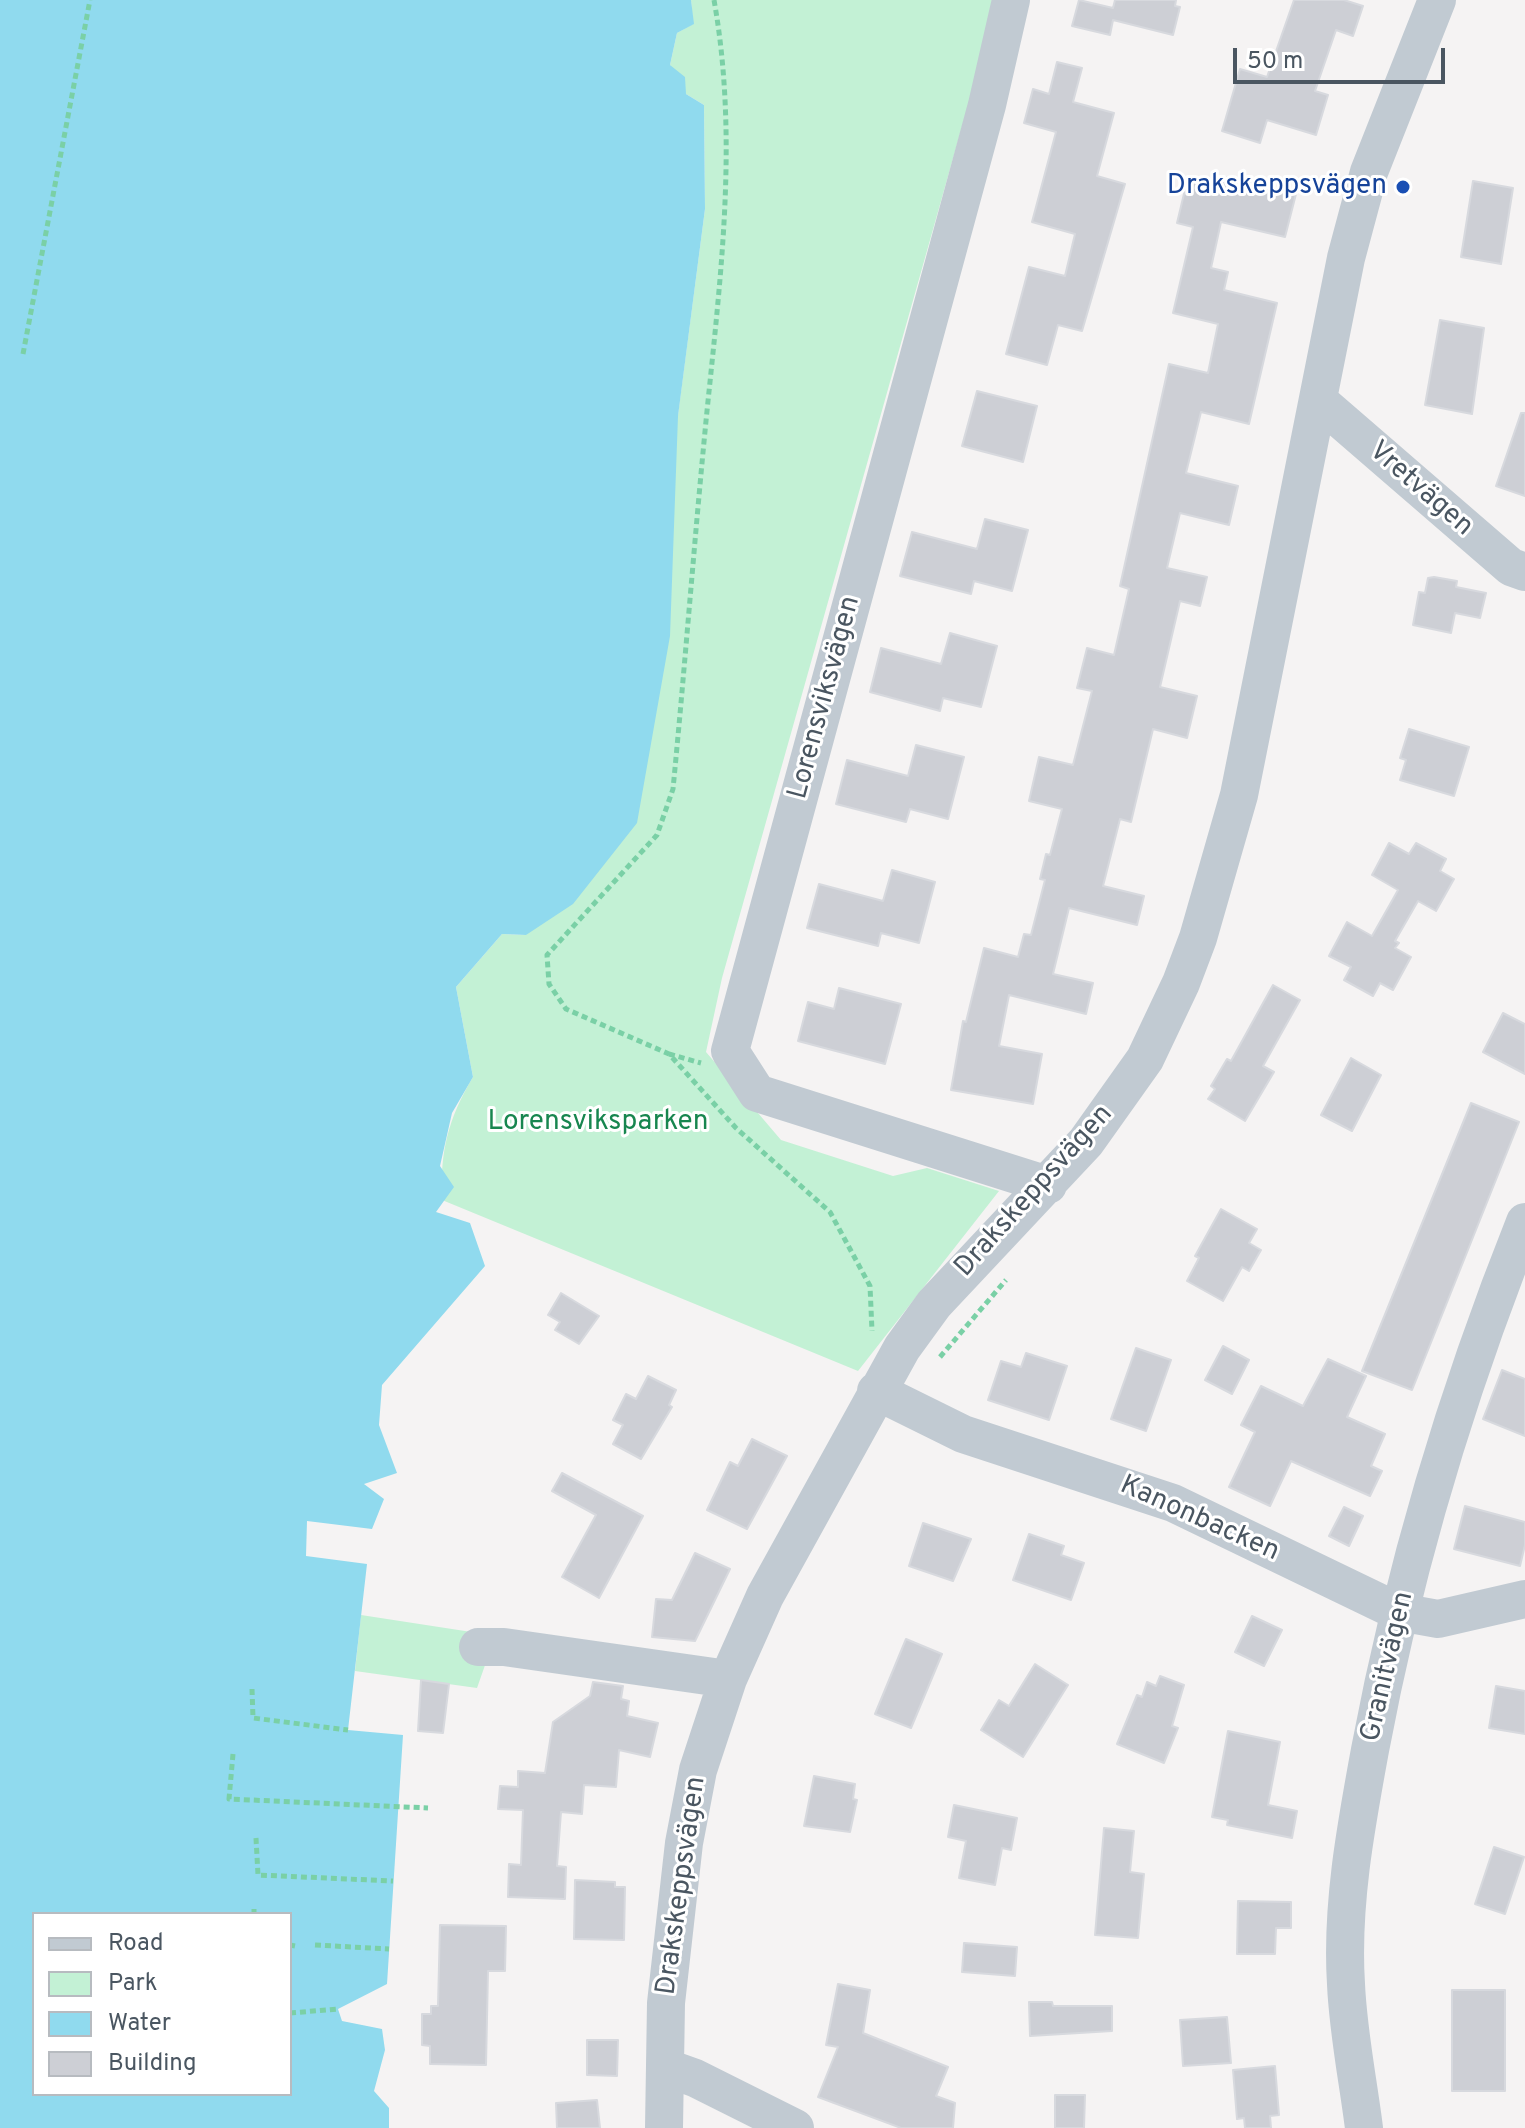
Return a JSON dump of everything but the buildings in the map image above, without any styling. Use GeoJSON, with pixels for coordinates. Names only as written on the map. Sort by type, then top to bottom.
{"type":"FeatureCollection","features":[{"type":"Feature","properties":{"kind":"street","name":"Lorensviksvägen"},"geometry":{"type":"LineString","coordinates":[[1011,0],[987,105],[730,1051],[757,1093],[837,1115],[1048,1185]]}},
{"type":"Feature","properties":{"kind":"street","name":"Drakskeppsvägen"},"geometry":{"type":"LineString","coordinates":[[664,2128],[666,2003],[684,1843],[698,1770],[728,1679],[765,1596],[888,1398],[934,1304],[1086,1142],[1145,1059],[1198,938],[1239,795],[1344,267],[1369,172],[1437,0]]}},
{"type":"Feature","properties":{"kind":"street","name":"Vretvägen"},"geometry":{"type":"LineString","coordinates":[[1319,401],[1511,567],[1525,572]]}},
{"type":"Feature","properties":{"kind":"street","name":"Granitvägen"},"geometry":{"type":"LineString","coordinates":[[1364,2128],[1345,1982],[1350,1863],[1399,1612],[1477,1343],[1525,1222]]}},
{"type":"Feature","properties":{"kind":"street","name":"Kanonbacken"},"geometry":{"type":"LineString","coordinates":[[888,1398],[963,1434],[1109,1479],[1173,1503],[1399,1612],[1438,1619],[1525,1599]]}},
{"type":"Feature","properties":{"kind":"street"},"geometry":{"type":"LineString","coordinates":[[478,1647],[504,1647],[728,1679]]}},
{"type":"Feature","properties":{"kind":"street"},"geometry":{"type":"LineString","coordinates":[[667,2068],[724,2091],[795,2128]]}},
{"type":"Feature","properties":{"kind":"path"},"geometry":{"type":"LineString","coordinates":[[23,354],[90,0]]}},
{"type":"Feature","properties":{"kind":"path"},"geometry":{"type":"LineString","coordinates":[[714,0],[726,64],[727,156],[721,272],[673,789],[657,835],[547,955],[549,984],[566,1009],[669,1054],[736,1128],[830,1212],[870,1286],[888,1398]]}},
{"type":"Feature","properties":{"kind":"path"},"geometry":{"type":"LineString","coordinates":[[888,1398],[1013,1272]]}},
{"type":"Feature","properties":{"kind":"path"},"geometry":{"type":"LineString","coordinates":[[252,1689],[253,1718],[348,1730]]}},
{"type":"Feature","properties":{"kind":"path"},"geometry":{"type":"LineString","coordinates":[[233,1754],[229,1799],[428,1808]]}},
{"type":"Feature","properties":{"kind":"path"},"geometry":{"type":"LineString","coordinates":[[256,1838],[258,1875],[393,1881]]}},
{"type":"Feature","properties":{"kind":"path"},"geometry":{"type":"LineString","coordinates":[[315,1945],[389,1949]]}},
{"type":"Feature","properties":{"kind":"path"},"geometry":{"type":"LineString","coordinates":[[292,2013],[338,2009]]}},
{"type":"Feature","properties":{"kind":"green space","name":"Lorensviksparken"},"geometry":{"type":"Polygon","coordinates":[[[691,0],[992,0],[983,52],[722,978],[706,1052],[781,1140],[893,1176],[927,1168],[999,1191],[858,1371],[442,1200],[442,1166],[447,1136],[457,1107],[473,1077],[456,987],[502,934],[526,935],[678,415],[705,209],[704,105],[686,94],[670,65],[677,33],[693,24],[691,0]]]}},
{"type":"Feature","properties":{"kind":"green space"},"geometry":{"type":"Polygon","coordinates":[[[361,1615],[731,1672],[490,1651],[477,1688],[355,1671],[361,1615]]]}},
{"type":"Feature","properties":{"kind":"water"},"geometry":{"type":"Polygon","coordinates":[[[0,0],[691,0],[694,24],[677,33],[670,65],[685,77],[686,94],[704,105],[705,209],[678,416],[670,636],[637,823],[573,904],[526,935],[502,934],[456,987],[473,1077],[452,1113],[440,1166],[454,1187],[436,1212],[470,1223],[485,1266],[382,1385],[379,1425],[397,1473],[364,1484],[384,1499],[372,1529],[307,1521],[306,1556],[367,1564],[348,1730],[403,1735],[387,1984],[338,2009],[342,2021],[382,2029],[385,2050],[374,2091],[389,2108],[389,2128],[0,2128],[0,0]]]}},
{"type":"Feature","properties":{"kind":"place","name":"Drakskeppsvägen"},"geometry":{"type":"Point","coordinates":[1403,187]}}]}
